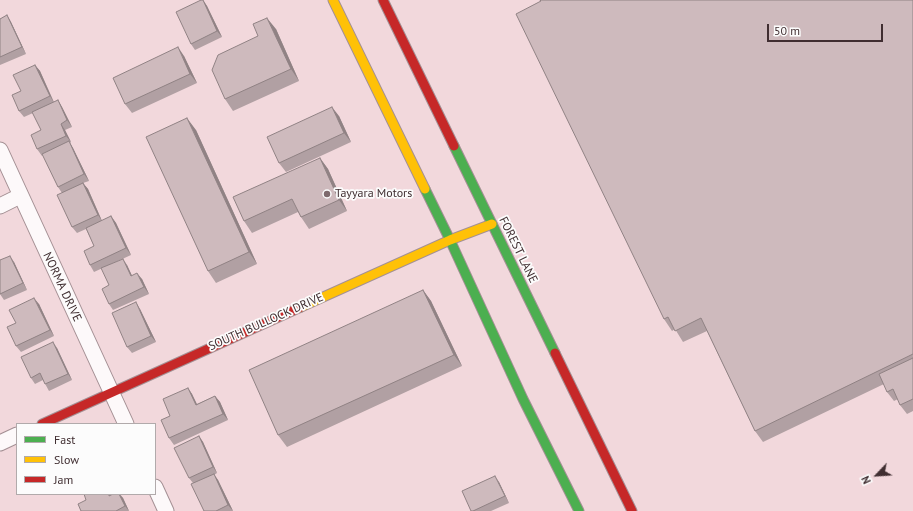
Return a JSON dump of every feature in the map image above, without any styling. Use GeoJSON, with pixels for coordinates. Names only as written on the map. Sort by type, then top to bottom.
{"type":"FeatureCollection","features":[{"type":"Feature","properties":{"kind":"main road"},"geometry":{"type":"LineString","coordinates":[[332,0],[450,240],[523,398],[579,511]]}},
{"type":"Feature","properties":{"kind":"main road","name":"FOREST LANE"},"geometry":{"type":"LineString","coordinates":[[383,0],[632,511]]}},
{"type":"Feature","properties":{"kind":"main road","name":"SOUTH BULLOCK DRIVE"},"geometry":{"type":"LineString","coordinates":[[44,423],[450,240],[492,224]]}},
{"type":"Feature","properties":{"kind":"street","name":"NORMA DRIVE"},"geometry":{"type":"LineString","coordinates":[[0,150],[126,423]]}},
{"type":"Feature","properties":{"kind":"street"},"geometry":{"type":"LineString","coordinates":[[0,206],[20,196]]}},
{"type":"Feature","properties":{"kind":"street"},"geometry":{"type":"LineString","coordinates":[[0,443],[16,435]]}},
{"type":"Feature","properties":{"kind":"street"},"geometry":{"type":"LineString","coordinates":[[156,489],[166,511]]}},
{"type":"Feature","properties":{"kind":"building"},"geometry":{"type":"Polygon","coordinates":[[[203,0],[217,31],[191,44],[176,12],[203,0]]]}},
{"type":"Feature","properties":{"kind":"building"},"geometry":{"type":"Polygon","coordinates":[[[540,0],[913,0],[913,354],[755,431],[701,318],[675,331],[668,317],[664,319],[516,14],[541,1],[540,0]]]}},
{"type":"Feature","properties":{"kind":"building"},"geometry":{"type":"Polygon","coordinates":[[[7,15],[22,47],[0,57],[0,19],[7,15]]]}},
{"type":"Feature","properties":{"kind":"building"},"geometry":{"type":"Polygon","coordinates":[[[267,18],[291,69],[225,99],[212,70],[218,55],[258,36],[253,24],[267,18]]]}},
{"type":"Feature","properties":{"kind":"building"},"geometry":{"type":"Polygon","coordinates":[[[178,47],[190,74],[125,104],[113,78],[178,47]]]}},
{"type":"Feature","properties":{"kind":"building"},"geometry":{"type":"Polygon","coordinates":[[[35,65],[50,96],[19,111],[12,95],[21,91],[13,75],[35,65]]]}},
{"type":"Feature","properties":{"kind":"building"},"geometry":{"type":"Polygon","coordinates":[[[58,100],[67,120],[61,124],[66,136],[37,149],[31,135],[41,130],[32,112],[58,100]]]}},
{"type":"Feature","properties":{"kind":"building"},"geometry":{"type":"Polygon","coordinates":[[[332,107],[344,133],[279,163],[267,137],[332,107]]]}},
{"type":"Feature","properties":{"kind":"building"},"geometry":{"type":"Polygon","coordinates":[[[187,118],[249,252],[208,271],[146,137],[187,118]]]}},
{"type":"Feature","properties":{"kind":"building"},"geometry":{"type":"Polygon","coordinates":[[[69,141],[84,174],[58,187],[42,154],[69,141]]]}},
{"type":"Feature","properties":{"kind":"building"},"geometry":{"type":"Polygon","coordinates":[[[320,158],[339,200],[301,217],[292,199],[244,221],[233,197],[320,158]]]}},
{"type":"Feature","properties":{"kind":"building"},"geometry":{"type":"Polygon","coordinates":[[[83,183],[98,215],[72,227],[57,195],[83,183]]]}},
{"type":"Feature","properties":{"kind":"building"},"geometry":{"type":"Polygon","coordinates":[[[111,216],[126,248],[90,265],[84,251],[94,246],[86,228],[111,216]]]}},
{"type":"Feature","properties":{"kind":"building"},"geometry":{"type":"Polygon","coordinates":[[[10,256],[23,283],[0,294],[0,260],[10,256]]]}},
{"type":"Feature","properties":{"kind":"building"},"geometry":{"type":"Polygon","coordinates":[[[123,259],[131,276],[137,273],[144,287],[109,304],[102,289],[109,285],[101,268],[123,259]]]}},
{"type":"Feature","properties":{"kind":"building"},"geometry":{"type":"Polygon","coordinates":[[[423,290],[454,355],[278,435],[249,370],[423,290]]]}},
{"type":"Feature","properties":{"kind":"building"},"geometry":{"type":"Polygon","coordinates":[[[34,298],[50,330],[16,346],[7,327],[16,323],[9,310],[34,298]]]}},
{"type":"Feature","properties":{"kind":"building"},"geometry":{"type":"Polygon","coordinates":[[[136,302],[151,336],[127,347],[112,313],[136,302]]]}},
{"type":"Feature","properties":{"kind":"building"},"geometry":{"type":"Polygon","coordinates":[[[53,342],[68,374],[45,384],[40,373],[31,378],[21,357],[53,342]]]}},
{"type":"Feature","properties":{"kind":"building"},"geometry":{"type":"Polygon","coordinates":[[[913,358],[913,399],[900,405],[893,389],[887,392],[879,374],[913,358]]]}},
{"type":"Feature","properties":{"kind":"building"},"geometry":{"type":"Polygon","coordinates":[[[188,388],[196,405],[215,396],[223,414],[169,438],[161,420],[170,416],[163,399],[188,388]]]}},
{"type":"Feature","properties":{"kind":"building"},"geometry":{"type":"Polygon","coordinates":[[[199,436],[213,467],[189,478],[174,448],[199,436]]]}},
{"type":"Feature","properties":{"kind":"building"},"geometry":{"type":"Polygon","coordinates":[[[214,474],[228,505],[216,511],[204,511],[191,484],[214,474]]]}},
{"type":"Feature","properties":{"kind":"building"},"geometry":{"type":"Polygon","coordinates":[[[495,476],[505,496],[471,511],[462,491],[495,476]]]}},
{"type":"Feature","properties":{"kind":"building"},"geometry":{"type":"Polygon","coordinates":[[[84,495],[120,495],[125,506],[116,511],[81,511],[78,504],[86,500],[84,495]]]}},
{"type":"Feature","properties":{"kind":"traffic: fast"},"geometry":{"type":"LineString","coordinates":[[454,146],[555,353]]}},
{"type":"Feature","properties":{"kind":"traffic: fast"},"geometry":{"type":"LineString","coordinates":[[425,189],[523,399],[579,511]]}},
{"type":"Feature","properties":{"kind":"traffic: slow"},"geometry":{"type":"LineString","coordinates":[[333,0],[425,189]]}},
{"type":"Feature","properties":{"kind":"traffic: slow"},"geometry":{"type":"LineString","coordinates":[[301,307],[450,240],[492,224]]}},
{"type":"Feature","properties":{"kind":"traffic: jam"},"geometry":{"type":"LineString","coordinates":[[383,0],[454,146]]}},
{"type":"Feature","properties":{"kind":"traffic: jam"},"geometry":{"type":"LineString","coordinates":[[44,423],[301,307]]}},
{"type":"Feature","properties":{"kind":"traffic: jam"},"geometry":{"type":"LineString","coordinates":[[555,353],[632,511]]}},
{"type":"Feature","properties":{"kind":"place","name":"Tayyara Motors"},"geometry":{"type":"Point","coordinates":[327,194]}}]}
